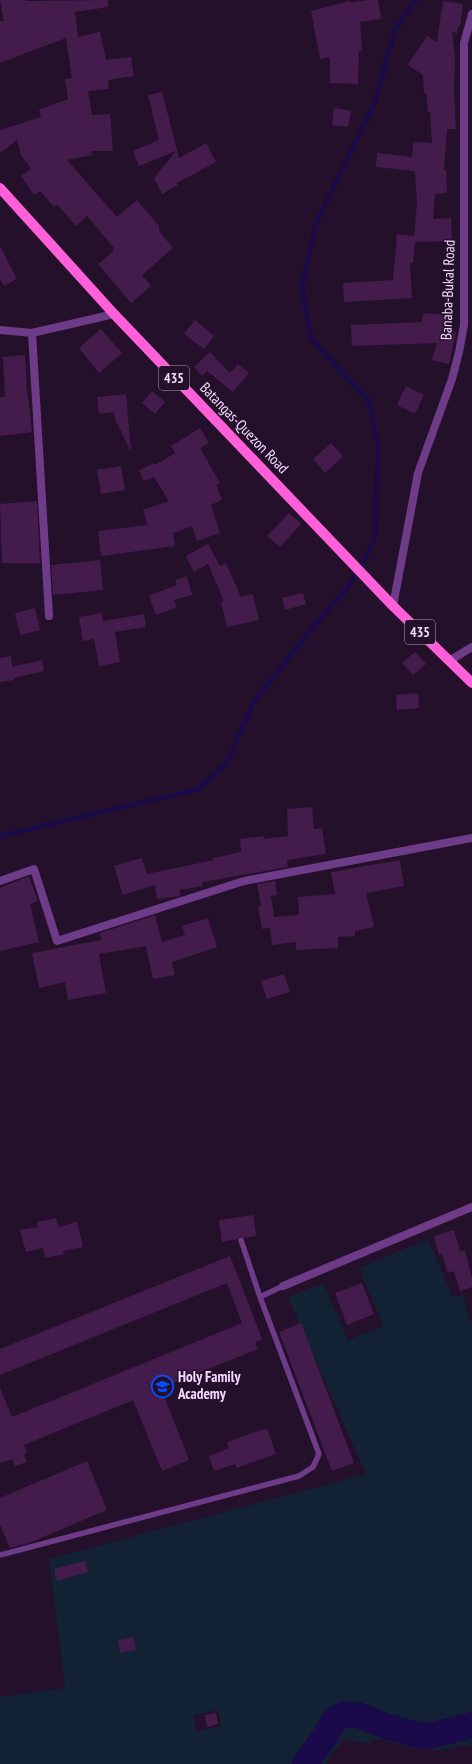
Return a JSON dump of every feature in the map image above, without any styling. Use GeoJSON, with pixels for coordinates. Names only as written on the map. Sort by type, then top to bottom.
{"type":"FeatureCollection","features":[{"type":"Feature","properties":{"kind":"main road","name":"Batangas-Quezon Road"},"geometry":{"type":"LineString","coordinates":[[0,188],[114,314],[393,606],[472,683]]}},
{"type":"Feature","properties":{"kind":"street","name":"Banaba-Bukal Road"},"geometry":{"type":"LineString","coordinates":[[393,606],[418,473],[452,379],[464,325],[464,44],[472,14]]}},
{"type":"Feature","properties":{"kind":"street"},"geometry":{"type":"LineString","coordinates":[[0,330],[32,334],[114,314]]}},
{"type":"Feature","properties":{"kind":"street"},"geometry":{"type":"LineString","coordinates":[[32,334],[49,616]]}},
{"type":"Feature","properties":{"kind":"street"},"geometry":{"type":"LineString","coordinates":[[449,661],[472,647]]}},
{"type":"Feature","properties":{"kind":"street"},"geometry":{"type":"LineString","coordinates":[[0,881],[34,869],[57,941],[244,881],[472,838]]}},
{"type":"Feature","properties":{"kind":"street"},"geometry":{"type":"LineString","coordinates":[[283,1286],[472,1207]]}},
{"type":"Feature","properties":{"kind":"lane"},"geometry":{"type":"LineString","coordinates":[[0,1555],[299,1476],[313,1467],[319,1454],[260,1297],[241,1240]]}},
{"type":"Feature","properties":{"kind":"lane"},"geometry":{"type":"LineString","coordinates":[[260,1297],[283,1286]]}},
{"type":"Feature","properties":{"kind":"shaded area"},"geometry":{"type":"Polygon","coordinates":[[[428,1239],[453,1297],[463,1295],[472,1325],[472,1745],[438,1750],[411,1748],[379,1739],[372,1741],[369,1744],[345,1739],[330,1755],[327,1764],[0,1764],[0,1697],[65,1688],[49,1559],[366,1474],[288,1297],[323,1283],[348,1340],[383,1326],[359,1268],[428,1239]],[[218,1710],[194,1715],[196,1731],[221,1726],[218,1710]]]}},
{"type":"Feature","properties":{"kind":"building"},"geometry":{"type":"Polygon","coordinates":[[[0,0],[108,0],[108,7],[75,12],[78,37],[100,32],[106,60],[131,57],[134,76],[108,80],[109,89],[88,91],[92,115],[110,114],[113,151],[91,151],[92,155],[67,160],[117,217],[137,200],[159,226],[159,231],[173,248],[142,275],[151,286],[131,303],[98,264],[114,251],[112,249],[114,248],[87,216],[76,226],[57,204],[54,207],[40,191],[34,195],[21,176],[31,169],[21,155],[17,140],[0,153],[0,130],[41,117],[39,110],[68,99],[65,79],[72,78],[66,38],[0,63],[0,21],[4,21],[0,0]]]}},
{"type":"Feature","properties":{"kind":"building"},"geometry":{"type":"Polygon","coordinates":[[[378,0],[381,19],[360,22],[362,51],[359,51],[358,84],[330,83],[330,57],[320,59],[311,11],[349,1],[350,3],[378,0]]]}},
{"type":"Feature","properties":{"kind":"building"},"geometry":{"type":"Polygon","coordinates":[[[443,1],[463,4],[460,26],[458,26],[457,33],[452,32],[455,57],[454,92],[456,129],[447,129],[444,170],[446,170],[447,193],[435,194],[433,219],[451,218],[452,241],[415,242],[413,263],[410,263],[412,298],[344,302],[343,283],[393,280],[397,234],[414,236],[417,203],[415,171],[376,167],[377,153],[412,157],[413,142],[432,143],[430,112],[428,112],[426,93],[424,93],[423,75],[408,65],[427,36],[437,42],[443,1]]]}},
{"type":"Feature","properties":{"kind":"building"},"geometry":{"type":"Polygon","coordinates":[[[162,92],[179,158],[206,143],[216,162],[177,183],[178,185],[162,194],[154,178],[176,151],[139,166],[133,151],[159,140],[148,95],[162,92]]]}},
{"type":"Feature","properties":{"kind":"building"},"geometry":{"type":"Polygon","coordinates":[[[334,108],[351,111],[348,127],[332,125],[334,108]]]}},
{"type":"Feature","properties":{"kind":"building"},"geometry":{"type":"Polygon","coordinates":[[[0,246],[17,279],[4,286],[0,279],[0,246]]]}},
{"type":"Feature","properties":{"kind":"building"},"geometry":{"type":"Polygon","coordinates":[[[423,313],[448,315],[447,335],[456,332],[449,364],[432,360],[437,343],[352,346],[351,325],[422,322],[423,313]]]}},
{"type":"Feature","properties":{"kind":"building"},"geometry":{"type":"Polygon","coordinates":[[[195,320],[214,336],[204,349],[184,334],[195,320]]]}},
{"type":"Feature","properties":{"kind":"building"},"geometry":{"type":"Polygon","coordinates":[[[101,329],[122,353],[99,373],[79,348],[101,329]]]}},
{"type":"Feature","properties":{"kind":"building"},"geometry":{"type":"Polygon","coordinates":[[[210,352],[230,373],[238,364],[249,373],[233,392],[207,371],[202,376],[194,367],[210,352]]]}},
{"type":"Feature","properties":{"kind":"building"},"geometry":{"type":"Polygon","coordinates":[[[25,355],[27,395],[32,432],[0,436],[0,397],[5,397],[3,357],[25,355]]]}},
{"type":"Feature","properties":{"kind":"building"},"geometry":{"type":"Polygon","coordinates":[[[406,386],[424,395],[415,414],[397,405],[406,386]]]}},
{"type":"Feature","properties":{"kind":"building"},"geometry":{"type":"Polygon","coordinates":[[[152,391],[165,402],[155,414],[142,403],[152,391]]]}},
{"type":"Feature","properties":{"kind":"building"},"geometry":{"type":"Polygon","coordinates":[[[126,394],[131,450],[115,419],[114,412],[99,414],[97,397],[126,394]]]}},
{"type":"Feature","properties":{"kind":"building"},"geometry":{"type":"Polygon","coordinates":[[[200,428],[209,443],[200,448],[220,483],[216,485],[222,500],[211,505],[220,533],[197,541],[192,526],[173,533],[175,546],[101,556],[98,531],[148,525],[143,510],[169,501],[154,477],[144,481],[139,470],[154,463],[155,465],[175,453],[171,446],[200,428]]]}},
{"type":"Feature","properties":{"kind":"building"},"geometry":{"type":"Polygon","coordinates":[[[331,443],[343,456],[325,473],[313,459],[331,443]]]}},
{"type":"Feature","properties":{"kind":"building"},"geometry":{"type":"Polygon","coordinates":[[[121,466],[125,490],[101,494],[97,470],[121,466]]]}},
{"type":"Feature","properties":{"kind":"building"},"geometry":{"type":"Polygon","coordinates":[[[37,501],[40,563],[2,563],[0,504],[37,501]]]}},
{"type":"Feature","properties":{"kind":"building"},"geometry":{"type":"Polygon","coordinates":[[[289,513],[301,524],[280,547],[267,536],[289,513]]]}},
{"type":"Feature","properties":{"kind":"building"},"geometry":{"type":"Polygon","coordinates":[[[208,544],[220,566],[226,563],[241,597],[253,594],[259,620],[227,627],[221,602],[224,601],[208,564],[194,572],[186,556],[208,544]]]}},
{"type":"Feature","properties":{"kind":"building"},"geometry":{"type":"Polygon","coordinates":[[[100,560],[103,590],[53,595],[51,565],[100,560]]]}},
{"type":"Feature","properties":{"kind":"building"},"geometry":{"type":"Polygon","coordinates":[[[187,576],[192,595],[174,600],[177,607],[156,615],[149,596],[177,585],[175,580],[187,576]]]}},
{"type":"Feature","properties":{"kind":"building"},"geometry":{"type":"Polygon","coordinates":[[[303,593],[306,604],[285,610],[282,598],[303,593]]]}},
{"type":"Feature","properties":{"kind":"building"},"geometry":{"type":"Polygon","coordinates":[[[35,608],[40,630],[20,635],[15,613],[35,608]]]}},
{"type":"Feature","properties":{"kind":"building"},"geometry":{"type":"Polygon","coordinates":[[[102,613],[103,621],[144,614],[146,627],[115,632],[120,662],[99,666],[94,639],[83,641],[79,617],[102,613]]]}},
{"type":"Feature","properties":{"kind":"building"},"geometry":{"type":"Polygon","coordinates":[[[415,652],[426,664],[413,675],[402,663],[415,652]]]}},
{"type":"Feature","properties":{"kind":"building"},"geometry":{"type":"Polygon","coordinates":[[[11,656],[12,667],[42,660],[44,671],[14,678],[14,680],[0,682],[0,658],[11,656]]]}},
{"type":"Feature","properties":{"kind":"building"},"geometry":{"type":"Polygon","coordinates":[[[418,693],[419,708],[397,710],[396,695],[418,693]]]}},
{"type":"Feature","properties":{"kind":"building"},"geometry":{"type":"Polygon","coordinates":[[[312,807],[314,829],[322,828],[326,854],[287,860],[288,867],[202,882],[203,886],[180,890],[180,896],[157,899],[155,885],[123,895],[114,866],[142,858],[147,874],[214,860],[213,858],[241,852],[240,839],[264,836],[264,839],[288,836],[287,809],[312,807]]]}},
{"type":"Feature","properties":{"kind":"building"},"geometry":{"type":"Polygon","coordinates":[[[400,860],[404,886],[366,893],[374,927],[355,931],[355,936],[338,937],[338,948],[296,950],[296,942],[272,945],[270,928],[262,929],[258,906],[261,906],[257,884],[275,881],[277,895],[271,896],[274,917],[299,915],[298,897],[335,894],[331,872],[400,860]]]}},
{"type":"Feature","properties":{"kind":"building"},"geometry":{"type":"Polygon","coordinates":[[[29,876],[38,901],[30,904],[39,942],[0,951],[0,888],[29,876]]]}},
{"type":"Feature","properties":{"kind":"building"},"geometry":{"type":"Polygon","coordinates":[[[155,915],[162,942],[185,935],[182,926],[208,918],[217,947],[172,962],[175,975],[153,979],[146,946],[99,954],[106,993],[68,1000],[65,982],[39,988],[32,953],[101,940],[100,933],[155,915]]]}},
{"type":"Feature","properties":{"kind":"building"},"geometry":{"type":"Polygon","coordinates":[[[284,974],[290,992],[267,999],[261,981],[284,974]]]}},
{"type":"Feature","properties":{"kind":"building"},"geometry":{"type":"Polygon","coordinates":[[[253,1215],[256,1236],[245,1238],[240,1236],[237,1239],[222,1242],[219,1220],[253,1215]]]}},
{"type":"Feature","properties":{"kind":"building"},"geometry":{"type":"Polygon","coordinates":[[[56,1218],[58,1227],[77,1222],[83,1247],[63,1251],[64,1254],[45,1258],[43,1248],[26,1252],[20,1230],[38,1227],[37,1222],[56,1218]]]}},
{"type":"Feature","properties":{"kind":"building"},"geometry":{"type":"Polygon","coordinates":[[[454,1230],[460,1251],[465,1250],[472,1278],[472,1287],[460,1291],[454,1271],[448,1273],[442,1254],[439,1255],[434,1236],[454,1230]]]}},
{"type":"Feature","properties":{"kind":"building"},"geometry":{"type":"Polygon","coordinates":[[[230,1256],[262,1339],[255,1342],[258,1349],[161,1388],[189,1460],[162,1471],[133,1400],[24,1445],[27,1453],[24,1455],[27,1462],[15,1466],[12,1459],[0,1463],[0,1388],[12,1417],[242,1323],[227,1283],[0,1375],[0,1349],[230,1256]]]}},
{"type":"Feature","properties":{"kind":"building"},"geometry":{"type":"Polygon","coordinates":[[[362,1283],[374,1314],[347,1325],[335,1293],[362,1283]]]}},
{"type":"Feature","properties":{"kind":"building"},"geometry":{"type":"Polygon","coordinates":[[[301,1323],[354,1463],[332,1471],[279,1332],[301,1323]]]}},
{"type":"Feature","properties":{"kind":"building"},"geometry":{"type":"Polygon","coordinates":[[[267,1428],[276,1454],[236,1468],[235,1464],[214,1471],[209,1456],[229,1448],[227,1442],[267,1428]]]}},
{"type":"Feature","properties":{"kind":"building"},"geometry":{"type":"Polygon","coordinates":[[[87,1461],[107,1510],[29,1543],[10,1548],[0,1525],[0,1498],[87,1461]]]}},
{"type":"Feature","properties":{"kind":"building"},"geometry":{"type":"Polygon","coordinates":[[[85,1561],[88,1572],[57,1581],[54,1569],[85,1561]]]}},
{"type":"Feature","properties":{"kind":"building"},"geometry":{"type":"Polygon","coordinates":[[[134,1637],[136,1650],[120,1653],[118,1640],[134,1637]]]}},
{"type":"Feature","properties":{"kind":"building"},"geometry":{"type":"Polygon","coordinates":[[[216,1713],[218,1724],[207,1727],[205,1715],[216,1713]]]}},
{"type":"Feature","properties":{"kind":"waterway"},"geometry":{"type":"LineString","coordinates":[[0,836],[199,789],[227,763],[253,703],[309,632],[348,587],[375,540],[378,446],[369,401],[311,339],[302,287],[316,223],[373,107],[395,30],[416,0]]}},
{"type":"Feature","properties":{"kind":"waterway"},"geometry":{"type":"LineString","coordinates":[[305,1764],[326,1735],[334,1720],[345,1714],[358,1715],[386,1726],[425,1737],[472,1725]]}},
{"type":"Feature","properties":{"kind":"place","name":"Holy Family Academy"},"geometry":{"type":"Point","coordinates":[163,1386]}}]}
